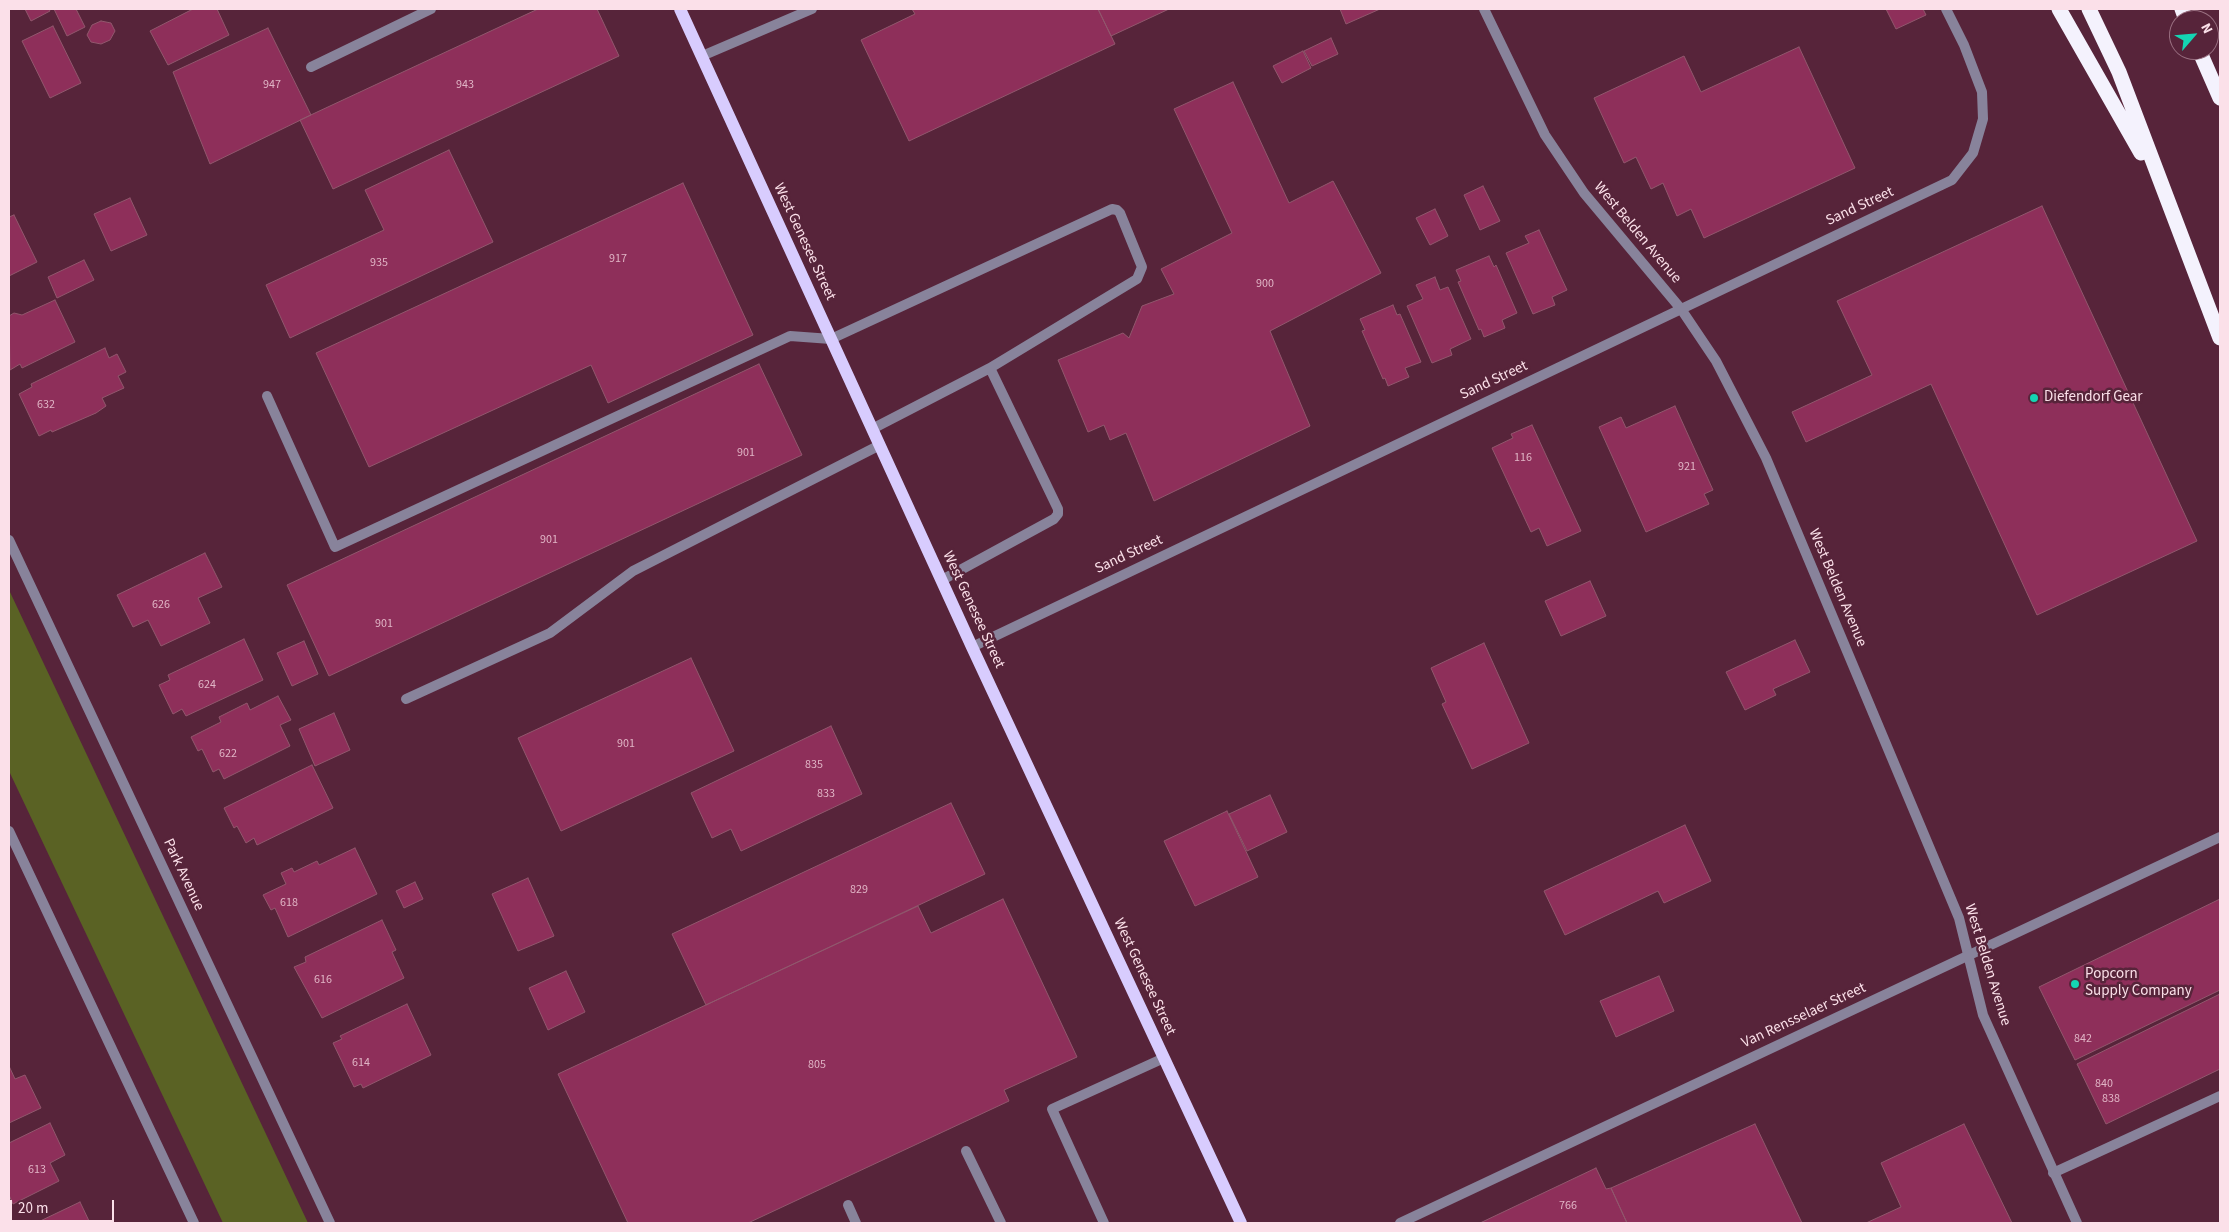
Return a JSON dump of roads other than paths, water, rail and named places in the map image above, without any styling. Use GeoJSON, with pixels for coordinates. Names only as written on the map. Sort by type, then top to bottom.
{"type":"FeatureCollection","features":[{"type":"Feature","properties":{"kind":"highway"},"geometry":{"type":"LineString","coordinates":[[2059,9],[2163,192]]}},
{"type":"Feature","properties":{"kind":"highway"},"geometry":{"type":"LineString","coordinates":[[2089,9],[2118,72],[2220,338]]}},
{"type":"Feature","properties":{"kind":"highway"},"geometry":{"type":"LineString","coordinates":[[2203,60],[2220,98]]}},
{"type":"Feature","properties":{"kind":"main road","name":"West Genesee Street"},"geometry":{"type":"LineString","coordinates":[[680,9],[972,646],[1241,1223]]}},
{"type":"Feature","properties":{"kind":"street"},"geometry":{"type":"LineString","coordinates":[[311,67],[431,9]]}},
{"type":"Feature","properties":{"kind":"street"},"geometry":{"type":"LineString","coordinates":[[702,56],[812,9]]}},
{"type":"Feature","properties":{"kind":"street","name":"West Belden Avenue"},"geometry":{"type":"LineString","coordinates":[[1484,9],[1545,135],[1584,193],[1681,308],[1716,361],[1766,458],[1959,918],[1983,1015],[2077,1223]]}},
{"type":"Feature","properties":{"kind":"street","name":"Sand Street"},"geometry":{"type":"LineString","coordinates":[[972,646],[1952,180],[1974,153],[1983,119],[1982,92],[1964,45],[1946,9]]}},
{"type":"Feature","properties":{"kind":"street"},"geometry":{"type":"LineString","coordinates":[[267,396],[335,547],[790,336],[831,339],[1112,210],[1117,210],[1120,213],[1142,267],[1137,279],[990,368],[872,429]]}},
{"type":"Feature","properties":{"kind":"street"},"geometry":{"type":"LineString","coordinates":[[942,580],[1054,519],[1058,514],[1058,509],[990,368]]}},
{"type":"Feature","properties":{"kind":"street"},"geometry":{"type":"LineString","coordinates":[[406,699],[550,633],[633,571],[880,445]]}},
{"type":"Feature","properties":{"kind":"street","name":"Park Avenue"},"geometry":{"type":"LineString","coordinates":[[9,540],[330,1223]]}},
{"type":"Feature","properties":{"kind":"street"},"geometry":{"type":"LineString","coordinates":[[9,831],[194,1223]]}},
{"type":"Feature","properties":{"kind":"street","name":"Van Rensselaer Street"},"geometry":{"type":"LineString","coordinates":[[1400,1223],[2220,837]]}},
{"type":"Feature","properties":{"kind":"street"},"geometry":{"type":"LineString","coordinates":[[1104,1223],[1052,1109],[1164,1058]]}},
{"type":"Feature","properties":{"kind":"street"},"geometry":{"type":"LineString","coordinates":[[2053,1173],[2220,1096]]}},
{"type":"Feature","properties":{"kind":"street"},"geometry":{"type":"LineString","coordinates":[[966,1151],[1001,1223]]}},
{"type":"Feature","properties":{"kind":"street"},"geometry":{"type":"LineString","coordinates":[[848,1205],[856,1223]]}},
{"type":"Feature","properties":{"kind":"place","name":"Diefendorf Gear"},"geometry":{"type":"Point","coordinates":[2034,398]}},
{"type":"Feature","properties":{"kind":"place","name":"Popcorn Supply Company"},"geometry":{"type":"Point","coordinates":[2075,984]}}]}
